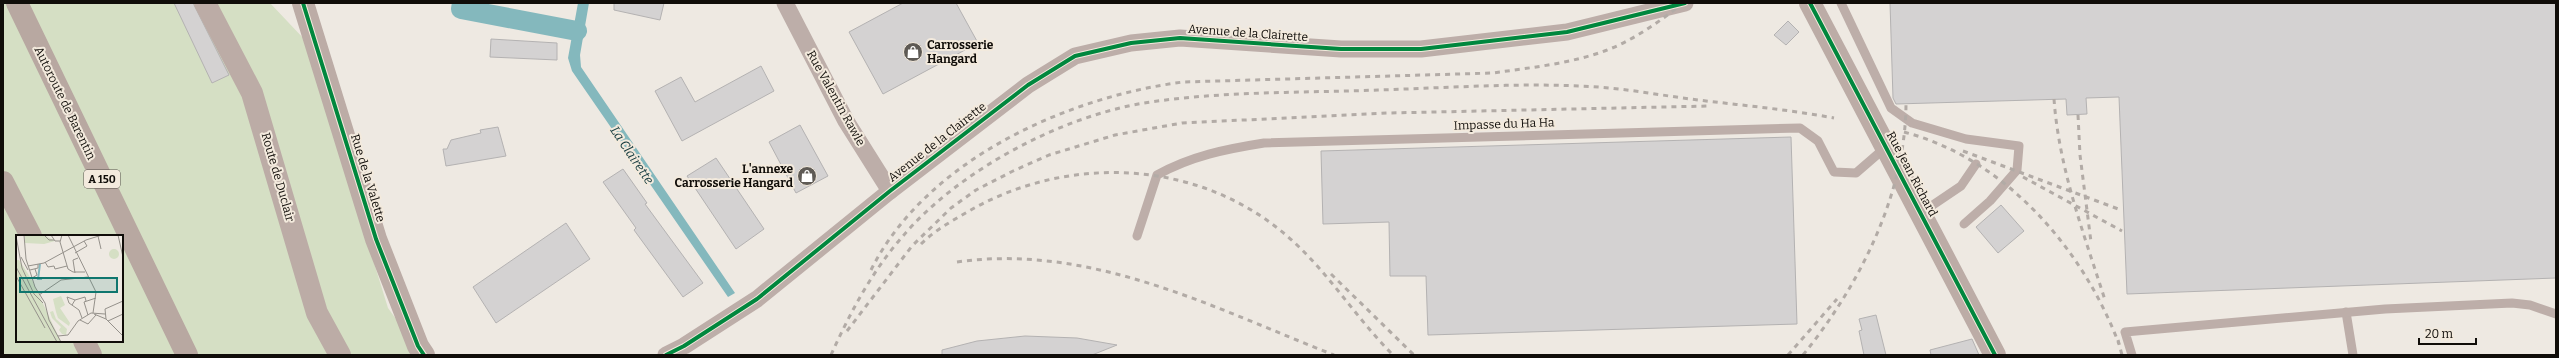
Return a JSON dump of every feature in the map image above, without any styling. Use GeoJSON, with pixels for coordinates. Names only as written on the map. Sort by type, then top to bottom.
{"type":"FeatureCollection","features":[{"type":"Feature","properties":{"kind":"highway","name":"Autoroute de Barentin"},"geometry":{"type":"LineString","coordinates":[[17,3],[187,355]]}},
{"type":"Feature","properties":{"kind":"highway"},"geometry":{"type":"LineString","coordinates":[[3,182],[30,235]]}},
{"type":"Feature","properties":{"kind":"highway"},"geometry":{"type":"LineString","coordinates":[[84,342],[91,355]]}},
{"type":"Feature","properties":{"kind":"street","name":"Route de Duclair"},"geometry":{"type":"LineString","coordinates":[[205,3],[252,93],[316,313],[340,355]]}},
{"type":"Feature","properties":{"kind":"street","name":"Rue de la Valette"},"geometry":{"type":"LineString","coordinates":[[302,3],[376,239],[418,346],[424,355]]}},
{"type":"Feature","properties":{"kind":"street","name":"Rue Valentin Rawle"},"geometry":{"type":"LineString","coordinates":[[785,3],[846,121],[890,191]]}},
{"type":"Feature","properties":{"kind":"street","name":"Avenue de la Clairette"},"geometry":{"type":"LineString","coordinates":[[666,355],[684,346],[758,299],[890,191],[1028,85],[1075,56],[1124,44],[1180,38],[1341,48],[1421,49],[1567,32],[1682,3]]}},
{"type":"Feature","properties":{"kind":"street","name":"Rue Jean Richard"},"geometry":{"type":"LineString","coordinates":[[1810,3],[1887,146],[1994,355]]}},
{"type":"Feature","properties":{"kind":"lane"},"geometry":{"type":"LineString","coordinates":[[1841,3],[1891,108],[1912,123],[1966,139],[2019,146],[2016,170],[1990,201],[1964,224]]}},
{"type":"Feature","properties":{"kind":"lane","name":"Impasse du Ha Ha"},"geometry":{"type":"LineString","coordinates":[[1137,236],[1157,175],[1176,164],[1220,150],[1264,143],[1800,128],[1818,140],[1834,172],[1856,173],[1887,146]]}},
{"type":"Feature","properties":{"kind":"lane"},"geometry":{"type":"LineString","coordinates":[[1921,213],[1962,186],[1976,164]]}},
{"type":"Feature","properties":{"kind":"lane"},"geometry":{"type":"LineString","coordinates":[[2132,355],[2125,332],[2346,312],[2512,302],[2530,305],[2556,314]]}},
{"type":"Feature","properties":{"kind":"lane"},"geometry":{"type":"LineString","coordinates":[[2346,312],[2353,355]]}},
{"type":"Feature","properties":{"kind":"green space"},"geometry":{"type":"Polygon","coordinates":[[[3,3],[270,3],[305,40],[388,308],[422,355],[3,355],[3,3]]]}},
{"type":"Feature","properties":{"kind":"water","name":"La Clairette"},"geometry":{"type":"Polygon","coordinates":[[[578,3],[589,3],[580,55],[581,67],[735,293],[728,297],[572,71],[568,58],[578,3]]]}},
{"type":"Feature","properties":{"kind":"building"},"geometry":{"type":"Polygon","coordinates":[[[174,3],[193,3],[229,75],[212,83],[174,3]]]}},
{"type":"Feature","properties":{"kind":"building"},"geometry":{"type":"Polygon","coordinates":[[[614,3],[664,3],[660,20],[614,10],[614,3]]]}},
{"type":"Feature","properties":{"kind":"building"},"geometry":{"type":"Polygon","coordinates":[[[903,3],[956,3],[978,43],[883,94],[849,32],[903,3]]]}},
{"type":"Feature","properties":{"kind":"building"},"geometry":{"type":"Polygon","coordinates":[[[1890,3],[2556,3],[2556,278],[2127,294],[2119,97],[2086,98],[2087,114],[2067,115],[2066,99],[1896,104],[1893,98],[1890,3]]]}},
{"type":"Feature","properties":{"kind":"building"},"geometry":{"type":"Polygon","coordinates":[[[1788,21],[1799,32],[1786,45],[1774,35],[1788,21]]]}},
{"type":"Feature","properties":{"kind":"building"},"geometry":{"type":"Polygon","coordinates":[[[491,39],[557,43],[557,60],[490,57],[491,39]]]}},
{"type":"Feature","properties":{"kind":"building"},"geometry":{"type":"Polygon","coordinates":[[[761,66],[774,91],[682,141],[655,91],[681,77],[695,102],[761,66]]]}},
{"type":"Feature","properties":{"kind":"building"},"geometry":{"type":"Polygon","coordinates":[[[800,125],[828,176],[796,193],[769,142],[800,125]]]}},
{"type":"Feature","properties":{"kind":"building"},"geometry":{"type":"Polygon","coordinates":[[[498,127],[506,156],[446,166],[443,149],[447,149],[451,140],[481,133],[480,130],[498,127]]]}},
{"type":"Feature","properties":{"kind":"building"},"geometry":{"type":"Polygon","coordinates":[[[1791,137],[1797,324],[1428,335],[1426,276],[1390,276],[1389,222],[1323,224],[1321,151],[1791,137]]]}},
{"type":"Feature","properties":{"kind":"building"},"geometry":{"type":"Polygon","coordinates":[[[716,158],[764,229],[736,249],[687,176],[716,158]]]}},
{"type":"Feature","properties":{"kind":"building"},"geometry":{"type":"Polygon","coordinates":[[[623,169],[647,203],[645,204],[703,283],[683,297],[634,230],[636,228],[603,182],[623,169]]]}},
{"type":"Feature","properties":{"kind":"building"},"geometry":{"type":"Polygon","coordinates":[[[2001,205],[2024,231],[1998,253],[1976,227],[2001,205]]]}},
{"type":"Feature","properties":{"kind":"building"},"geometry":{"type":"Polygon","coordinates":[[[566,223],[590,259],[496,323],[473,287],[566,223]]]}},
{"type":"Feature","properties":{"kind":"building"},"geometry":{"type":"Polygon","coordinates":[[[1876,315],[1886,355],[1864,355],[1859,331],[1862,330],[1859,319],[1876,315]]]}},
{"type":"Feature","properties":{"kind":"building"},"geometry":{"type":"Polygon","coordinates":[[[1025,336],[1077,338],[1117,345],[1092,355],[942,355],[942,350],[977,341],[1025,336]]]}},
{"type":"Feature","properties":{"kind":"building"},"geometry":{"type":"Polygon","coordinates":[[[1972,339],[1979,355],[1931,355],[1930,350],[1972,339]]]}},
{"type":"Feature","properties":{"kind":"waterway"},"geometry":{"type":"LineString","coordinates":[[462,3],[461,9],[577,31]]}},
{"type":"Feature","properties":{"kind":"railway"},"geometry":{"type":"LineString","coordinates":[[871,270],[895,231],[927,196],[963,166],[1004,140],[1048,119],[1093,102],[1139,90],[1183,82],[1493,73],[1541,66],[1589,56],[1619,45],[1652,26],[1683,3]]}},
{"type":"Feature","properties":{"kind":"railway"},"geometry":{"type":"LineString","coordinates":[[831,355],[862,293],[881,263],[903,236],[926,212],[952,190],[981,169],[1013,150],[1045,134],[1112,110],[1144,103],[1173,99],[1231,94],[1554,85],[1621,89],[1834,118]]}},
{"type":"Feature","properties":{"kind":"railway"},"geometry":{"type":"LineString","coordinates":[[2054,99],[2061,151],[2067,176],[2081,226],[2105,300]]}},
{"type":"Feature","properties":{"kind":"railway"},"geometry":{"type":"LineString","coordinates":[[1803,355],[1824,328],[1843,299],[1876,237],[1888,205],[1898,171],[1904,137],[1906,103]]}},
{"type":"Feature","properties":{"kind":"railway"},"geometry":{"type":"LineString","coordinates":[[847,331],[912,246],[951,208],[976,190],[1013,171],[1049,155],[1115,135],[1182,123],[1389,113],[1709,106]]}},
{"type":"Feature","properties":{"kind":"railway"},"geometry":{"type":"LineString","coordinates":[[2078,115],[2080,155],[2091,242]]}},
{"type":"Feature","properties":{"kind":"railway"},"geometry":{"type":"LineString","coordinates":[[1904,132],[1941,145],[1976,163],[2007,186],[2036,212],[2062,242],[2085,275],[2104,309],[2119,344]]}},
{"type":"Feature","properties":{"kind":"railway"},"geometry":{"type":"LineString","coordinates":[[1963,151],[2121,210]]}},
{"type":"Feature","properties":{"kind":"railway"},"geometry":{"type":"LineString","coordinates":[[921,244],[938,230],[969,211],[1007,193],[1048,180],[1089,174],[1131,173],[1173,179],[1213,191],[1251,210],[1286,235],[1315,263],[1393,355]]}},
{"type":"Feature","properties":{"kind":"railway"},"geometry":{"type":"LineString","coordinates":[[2023,177],[2122,231]]}},
{"type":"Feature","properties":{"kind":"railway"},"geometry":{"type":"LineString","coordinates":[[957,262],[1006,259],[1055,262],[1103,271],[1150,284],[1197,300],[1334,355]]}},
{"type":"Feature","properties":{"kind":"railway"},"geometry":{"type":"LineString","coordinates":[[1331,274],[1414,355]]}},
{"type":"Feature","properties":{"kind":"railway"},"geometry":{"type":"LineString","coordinates":[[1788,355],[1837,299]]}},
{"type":"Feature","properties":{"kind":"railway"},"geometry":{"type":"LineString","coordinates":[[2118,340],[2122,355]]}},
{"type":"Feature","properties":{"kind":"cycle path"},"geometry":{"type":"LineString","coordinates":[[303,3],[376,239],[418,346],[424,355]]}},
{"type":"Feature","properties":{"kind":"cycle path"},"geometry":{"type":"LineString","coordinates":[[666,355],[684,346],[757,299],[890,191],[1028,85],[1075,56],[1131,43],[1180,38],[1341,49],[1421,49],[1567,32],[1685,3]]}},
{"type":"Feature","properties":{"kind":"cycle path"},"geometry":{"type":"LineString","coordinates":[[1810,3],[1995,355]]}},
{"type":"Feature","properties":{"kind":"place","name":"Carrosserie Hangard"},"geometry":{"type":"Point","coordinates":[913,52]}},
{"type":"Feature","properties":{"kind":"place","name":"L'annexe Carrosserie Hangard"},"geometry":{"type":"Point","coordinates":[807,176]}}]}
